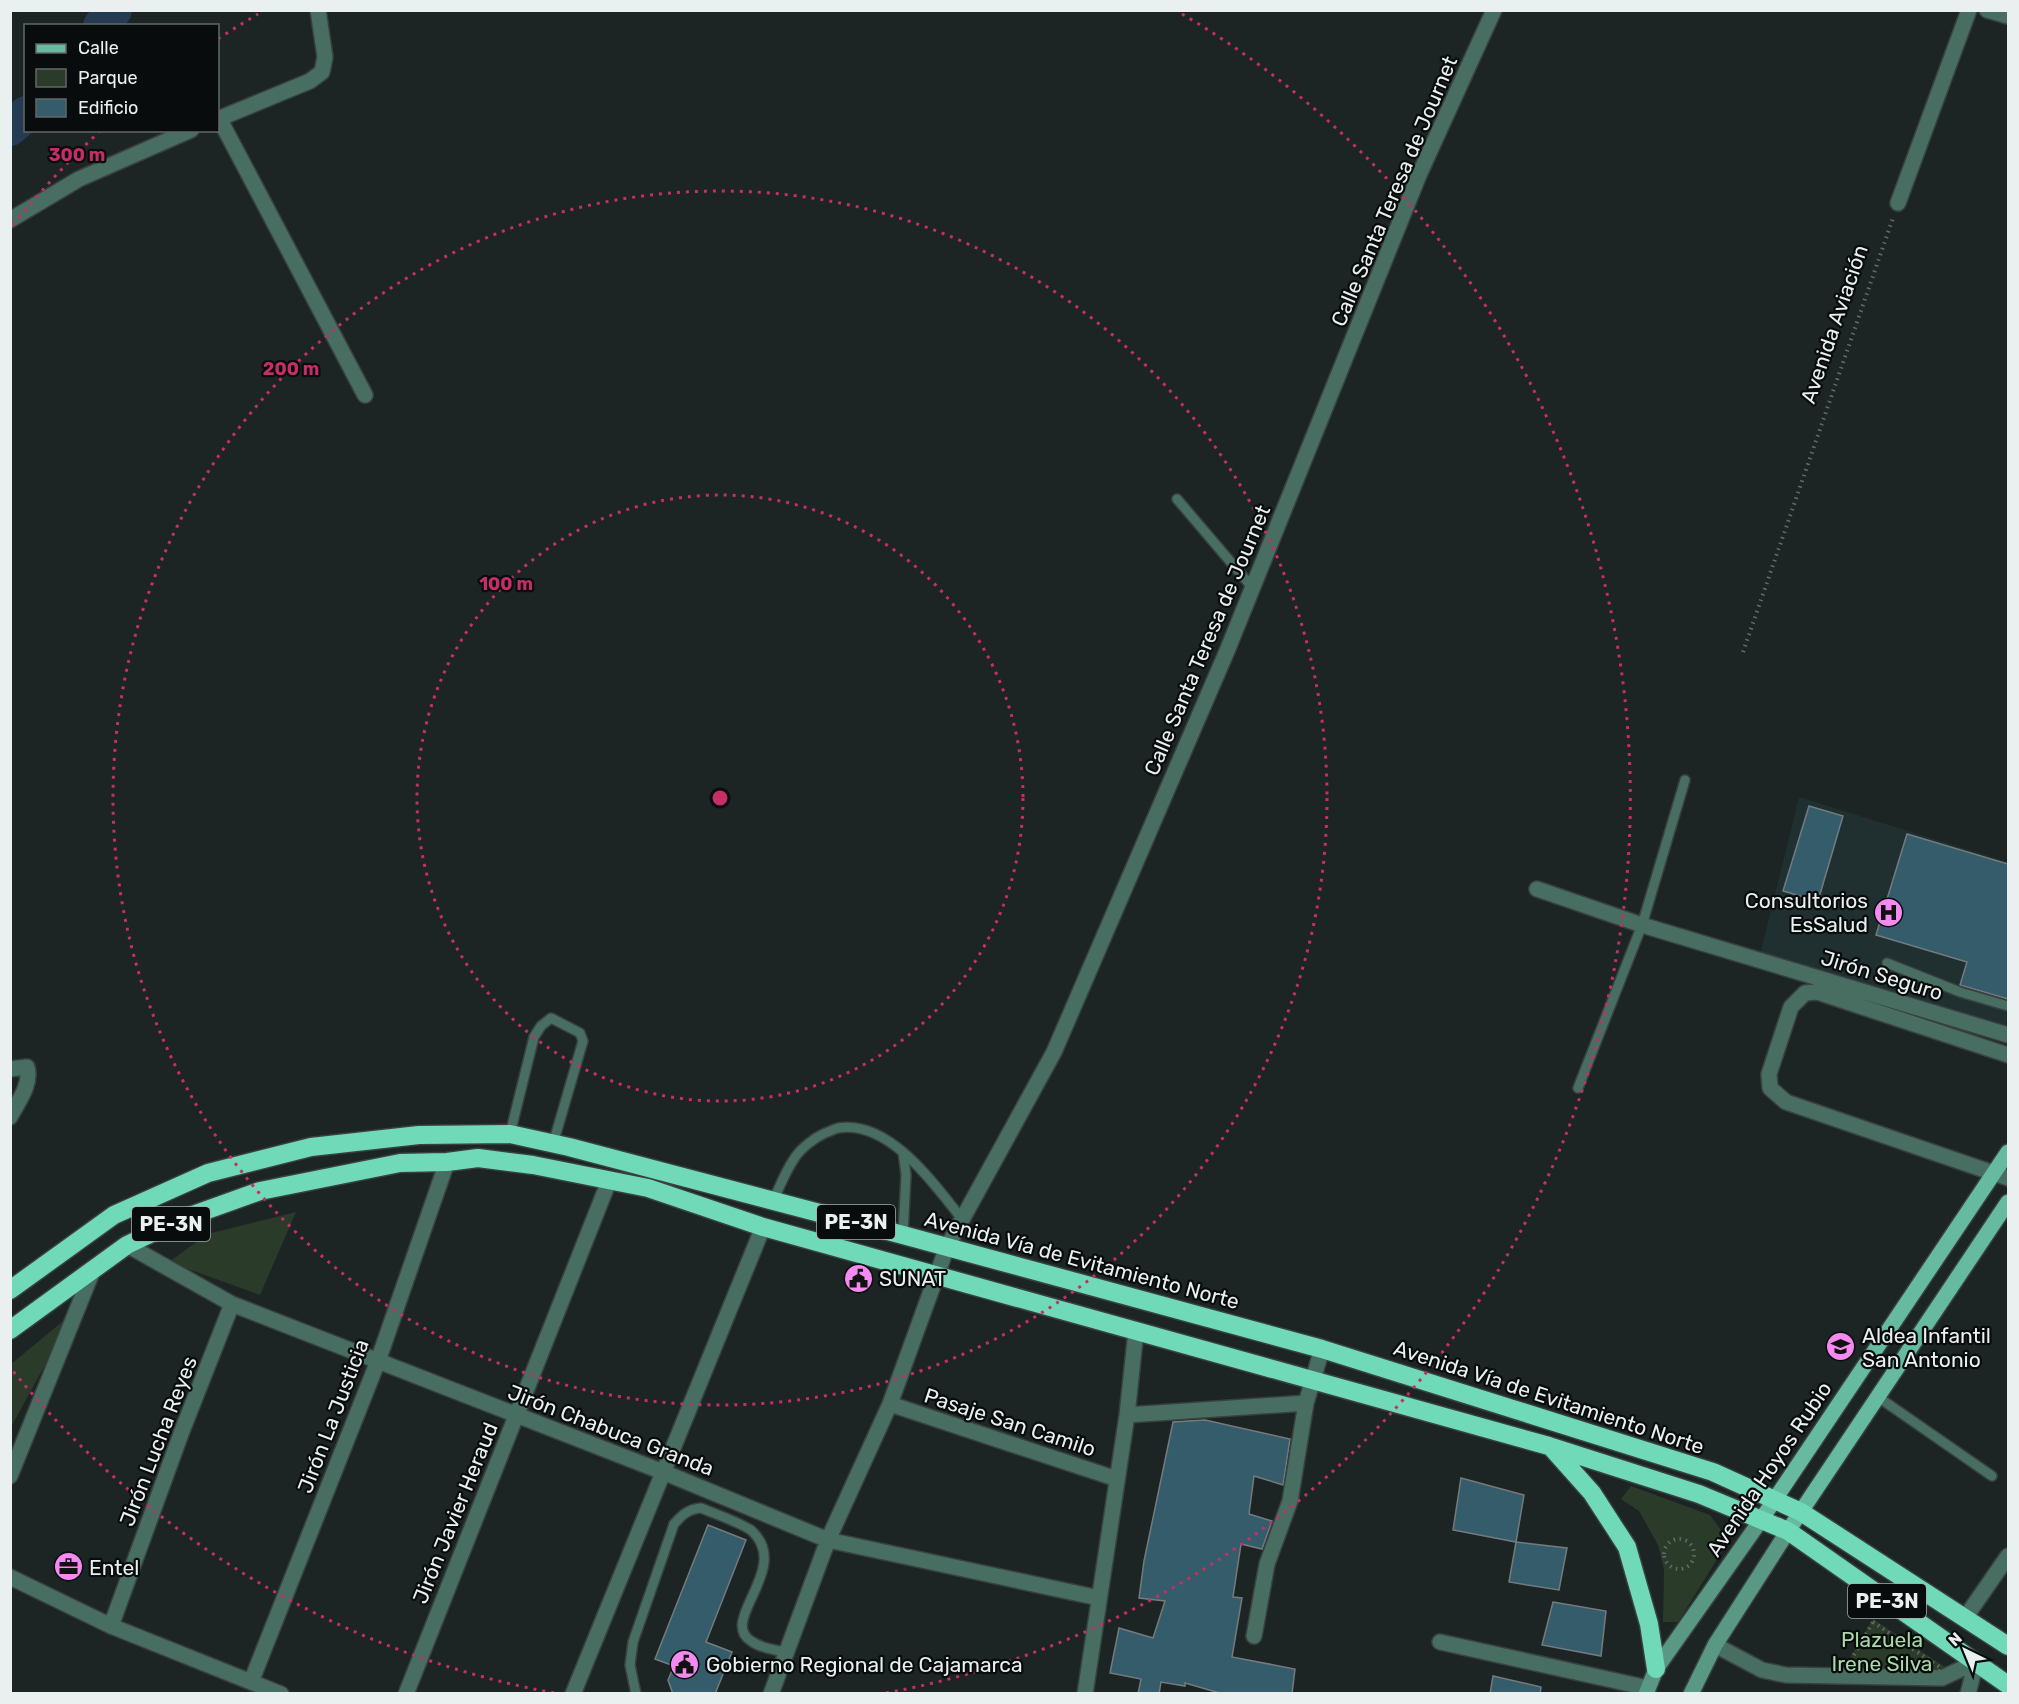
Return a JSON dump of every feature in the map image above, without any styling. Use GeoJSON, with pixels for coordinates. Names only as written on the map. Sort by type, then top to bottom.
{"type":"FeatureCollection","features":[{"type":"Feature","properties":{"kind":"highway","name":"Avenida Vía de Evitamiento Norte"},"geometry":{"type":"LineString","coordinates":[[10,1290],[114,1215],[208,1173],[311,1147],[419,1136],[510,1134],[947,1246],[1322,1349],[1713,1472],[1801,1512]]}},
{"type":"Feature","properties":{"kind":"highway","name":"PE-3N"},"geometry":{"type":"LineString","coordinates":[[10,1330],[127,1245],[179,1220],[260,1191],[400,1163],[447,1162],[478,1158],[533,1165],[648,1188],[763,1227],[1550,1446],[1700,1494],[1788,1531],[2008,1685]]}},
{"type":"Feature","properties":{"kind":"highway"},"geometry":{"type":"LineString","coordinates":[[1550,1446],[1592,1493],[1627,1547],[1648,1624],[1656,1669]]}},
{"type":"Feature","properties":{"kind":"highway","name":"PE-3N"},"geometry":{"type":"LineString","coordinates":[[1801,1512],[2008,1646]]}},
{"type":"Feature","properties":{"kind":"main road","name":"Avenida Hoyos Rubio"},"geometry":{"type":"LineString","coordinates":[[1761,1520],[2002,1175],[2008,1152]]}},
{"type":"Feature","properties":{"kind":"main road"},"geometry":{"type":"LineString","coordinates":[[1788,1531],[2008,1202]]}},
{"type":"Feature","properties":{"kind":"street"},"geometry":{"type":"LineString","coordinates":[[219,119],[310,81],[322,72],[325,57],[318,10]]}},
{"type":"Feature","properties":{"kind":"street","name":"Calle Santa Teresa de Journet"},"geometry":{"type":"LineString","coordinates":[[771,1694],[828,1540],[890,1404],[947,1246],[1054,1052],[1227,651],[1419,175],[1494,10]]}},
{"type":"Feature","properties":{"kind":"street"},"geometry":{"type":"LineString","coordinates":[[1898,202],[1969,10]]}},
{"type":"Feature","properties":{"kind":"street"},"geometry":{"type":"LineString","coordinates":[[1988,10],[2008,16]]}},
{"type":"Feature","properties":{"kind":"street"},"geometry":{"type":"LineString","coordinates":[[219,121],[365,395]]}},
{"type":"Feature","properties":{"kind":"street"},"geometry":{"type":"LineString","coordinates":[[10,220],[79,179],[186,132]]}},
{"type":"Feature","properties":{"kind":"street","name":"Jirón Seguro"},"geometry":{"type":"LineString","coordinates":[[1537,889],[1642,925],[2008,1035]]}},
{"type":"Feature","properties":{"kind":"street"},"geometry":{"type":"LineString","coordinates":[[2002,1175],[1786,1102],[1770,1088],[1769,1074],[1791,1007],[1805,993],[1817,992],[2008,1054]]}},
{"type":"Feature","properties":{"kind":"street"},"geometry":{"type":"LineString","coordinates":[[10,1069],[27,1067],[29,1076],[10,1117]]}},
{"type":"Feature","properties":{"kind":"street","name":"Jirón La Justicia"},"geometry":{"type":"LineString","coordinates":[[251,1682],[378,1361],[447,1162]]}},
{"type":"Feature","properties":{"kind":"street","name":"Jirón Javier Heraud"},"geometry":{"type":"LineString","coordinates":[[406,1694],[609,1181]]}},
{"type":"Feature","properties":{"kind":"street"},"geometry":{"type":"LineString","coordinates":[[573,1694],[763,1227]]}},
{"type":"Feature","properties":{"kind":"street","name":"Jirón Chabuca Granda"},"geometry":{"type":"LineString","coordinates":[[127,1245],[232,1304],[663,1472],[828,1540],[1099,1598]]}},
{"type":"Feature","properties":{"kind":"street"},"geometry":{"type":"LineString","coordinates":[[10,1476],[93,1270]]}},
{"type":"Feature","properties":{"kind":"street","name":"Jirón Lucha Reyes"},"geometry":{"type":"LineString","coordinates":[[111,1626],[182,1431],[232,1304]]}},
{"type":"Feature","properties":{"kind":"street"},"geometry":{"type":"LineString","coordinates":[[1085,1694],[1136,1331]]}},
{"type":"Feature","properties":{"kind":"street"},"geometry":{"type":"LineString","coordinates":[[1254,1636],[1267,1564],[1290,1501],[1306,1403],[1322,1349]]}},
{"type":"Feature","properties":{"kind":"street"},"geometry":{"type":"LineString","coordinates":[[1126,1415],[1306,1403]]}},
{"type":"Feature","properties":{"kind":"street","name":"Pasaje San Camilo"},"geometry":{"type":"LineString","coordinates":[[890,1404],[1117,1479]]}},
{"type":"Feature","properties":{"kind":"street","name":"Avenida Hoyos Rubio"},"geometry":{"type":"LineString","coordinates":[[1647,1691],[1656,1669],[1761,1520]]}},
{"type":"Feature","properties":{"kind":"street"},"geometry":{"type":"LineString","coordinates":[[1691,1694],[1715,1645],[1788,1531]]}},
{"type":"Feature","properties":{"kind":"street"},"geometry":{"type":"LineString","coordinates":[[1965,1618],[2008,1556]]}},
{"type":"Feature","properties":{"kind":"street"},"geometry":{"type":"LineString","coordinates":[[10,1577],[111,1626],[282,1694]]}},
{"type":"Feature","properties":{"kind":"street"},"geometry":{"type":"LineString","coordinates":[[1440,1642],[1647,1691]]}},
{"type":"Feature","properties":{"kind":"street"},"geometry":{"type":"LineString","coordinates":[[1715,1645],[1762,1670],[1786,1676],[1942,1678],[1976,1662]]}},
{"type":"Feature","properties":{"kind":"street"},"geometry":{"type":"LineString","coordinates":[[1968,1694],[1976,1662]]}},
{"type":"Feature","properties":{"kind":"lane"},"geometry":{"type":"LineString","coordinates":[[1177,499],[1252,587]]}},
{"type":"Feature","properties":{"kind":"lane"},"geometry":{"type":"LineString","coordinates":[[1578,1088],[1642,925],[1685,780]]}},
{"type":"Feature","properties":{"kind":"lane"},"geometry":{"type":"LineString","coordinates":[[1887,963],[1960,992],[2008,1006]]}},
{"type":"Feature","properties":{"kind":"lane"},"geometry":{"type":"LineString","coordinates":[[510,1134],[534,1037],[541,1026],[551,1018],[580,1033],[583,1041],[553,1144]]}},
{"type":"Feature","properties":{"kind":"lane"},"geometry":{"type":"LineString","coordinates":[[773,1200],[794,1159],[820,1135],[838,1128],[858,1129],[881,1136],[903,1152],[923,1171],[962,1219]]}},
{"type":"Feature","properties":{"kind":"lane"},"geometry":{"type":"LineString","coordinates":[[903,1152],[906,1175],[903,1235]]}},
{"type":"Feature","properties":{"kind":"lane"},"geometry":{"type":"LineString","coordinates":[[1878,1397],[1992,1476]]}},
{"type":"Feature","properties":{"kind":"lane"},"geometry":{"type":"LineString","coordinates":[[636,1694],[630,1665],[633,1642],[674,1524],[692,1509],[701,1508],[752,1530],[765,1556],[765,1569],[743,1617],[742,1632],[749,1640],[759,1645],[787,1652]]}},
{"type":"Feature","properties":{"kind":"path","name":"Avenida Aviación"},"geometry":{"type":"LineString","coordinates":[[1743,652],[1898,202]]}},
{"type":"Feature","properties":{"kind":"path"},"geometry":{"type":"LineString","coordinates":[[1676,1538],[1689,1542],[1694,1554],[1692,1561],[1688,1566],[1674,1569],[1664,1559],[1665,1546],[1676,1538]]}},
{"type":"Feature","properties":{"kind":"path"},"geometry":{"type":"LineString","coordinates":[[1873,1622],[1941,1668],[1939,1672],[1845,1670],[1873,1622]]}},
{"type":"Feature","properties":{"kind":"shaded area","name":"Consultorios EsSalud"},"geometry":{"type":"Polygon","coordinates":[[[1799,797],[2008,862],[2008,1042],[1758,963],[1799,797]]]}},
{"type":"Feature","properties":{"kind":"green space"},"geometry":{"type":"Polygon","coordinates":[[[296,1212],[260,1295],[169,1262],[207,1234],[296,1212]]]}},
{"type":"Feature","properties":{"kind":"green space"},"geometry":{"type":"Polygon","coordinates":[[[74,1312],[11,1427],[11,1364],[74,1312]]]}},
{"type":"Feature","properties":{"kind":"green space"},"geometry":{"type":"Polygon","coordinates":[[[1631,1486],[1710,1515],[1723,1533],[1721,1553],[1678,1622],[1663,1622],[1664,1569],[1658,1545],[1639,1511],[1621,1499],[1631,1486]]]}},
{"type":"Feature","properties":{"kind":"green space","name":"Plazuela Irene Silva"},"geometry":{"type":"Polygon","coordinates":[[[1873,1619],[1945,1667],[1941,1675],[1842,1671],[1873,1619]]]}},
{"type":"Feature","properties":{"kind":"building"},"geometry":{"type":"Polygon","coordinates":[[[1809,806],[1843,816],[1818,901],[1783,891],[1809,806]]]}},
{"type":"Feature","properties":{"kind":"building"},"geometry":{"type":"Polygon","coordinates":[[[1907,834],[2008,864],[2008,999],[1960,985],[1967,962],[1876,935],[1907,834]]]}},
{"type":"Feature","properties":{"kind":"building"},"geometry":{"type":"Polygon","coordinates":[[[1205,1420],[1290,1439],[1283,1485],[1254,1476],[1249,1514],[1272,1521],[1262,1549],[1241,1544],[1233,1597],[1242,1598],[1232,1657],[1295,1669],[1292,1694],[1223,1694],[1185,1683],[1185,1686],[1161,1682],[1159,1694],[1138,1694],[1141,1679],[1110,1673],[1119,1628],[1153,1638],[1165,1601],[1139,1598],[1144,1561],[1173,1422],[1205,1420]]]}},
{"type":"Feature","properties":{"kind":"building"},"geometry":{"type":"Polygon","coordinates":[[[1461,1478],[1524,1495],[1516,1542],[1453,1530],[1461,1478]]]}},
{"type":"Feature","properties":{"kind":"building"},"geometry":{"type":"Polygon","coordinates":[[[708,1525],[746,1540],[706,1642],[732,1652],[715,1694],[673,1694],[668,1680],[674,1666],[655,1659],[708,1525]]]}},
{"type":"Feature","properties":{"kind":"building"},"geometry":{"type":"Polygon","coordinates":[[[1516,1542],[1567,1548],[1559,1590],[1509,1582],[1516,1542]]]}},
{"type":"Feature","properties":{"kind":"building"},"geometry":{"type":"Polygon","coordinates":[[[1553,1602],[1606,1611],[1601,1656],[1542,1645],[1553,1602]]]}},
{"type":"Feature","properties":{"kind":"building"},"geometry":{"type":"Polygon","coordinates":[[[1493,1676],[1541,1687],[1540,1694],[1490,1694],[1493,1676]]]}},
{"type":"Feature","properties":{"kind":"waterway"},"geometry":{"type":"LineString","coordinates":[[103,24],[114,10]]}},
{"type":"Feature","properties":{"kind":"waterway"},"geometry":{"type":"LineString","coordinates":[[10,128],[24,116]]}},
{"type":"Feature","properties":{"kind":"place","name":"Consultorios EsSalud"},"geometry":{"type":"Point","coordinates":[1889,912]}},
{"type":"Feature","properties":{"kind":"place","name":"SUNAT"},"geometry":{"type":"Point","coordinates":[858,1278]}},
{"type":"Feature","properties":{"kind":"place","name":"Aldea Infantil San Antonio"},"geometry":{"type":"Point","coordinates":[1841,1347]}},
{"type":"Feature","properties":{"kind":"place","name":"Entel"},"geometry":{"type":"Point","coordinates":[68,1567]}},
{"type":"Feature","properties":{"kind":"place","name":"Gobierno Regional de Cajamarca"},"geometry":{"type":"Point","coordinates":[685,1664]}}]}
